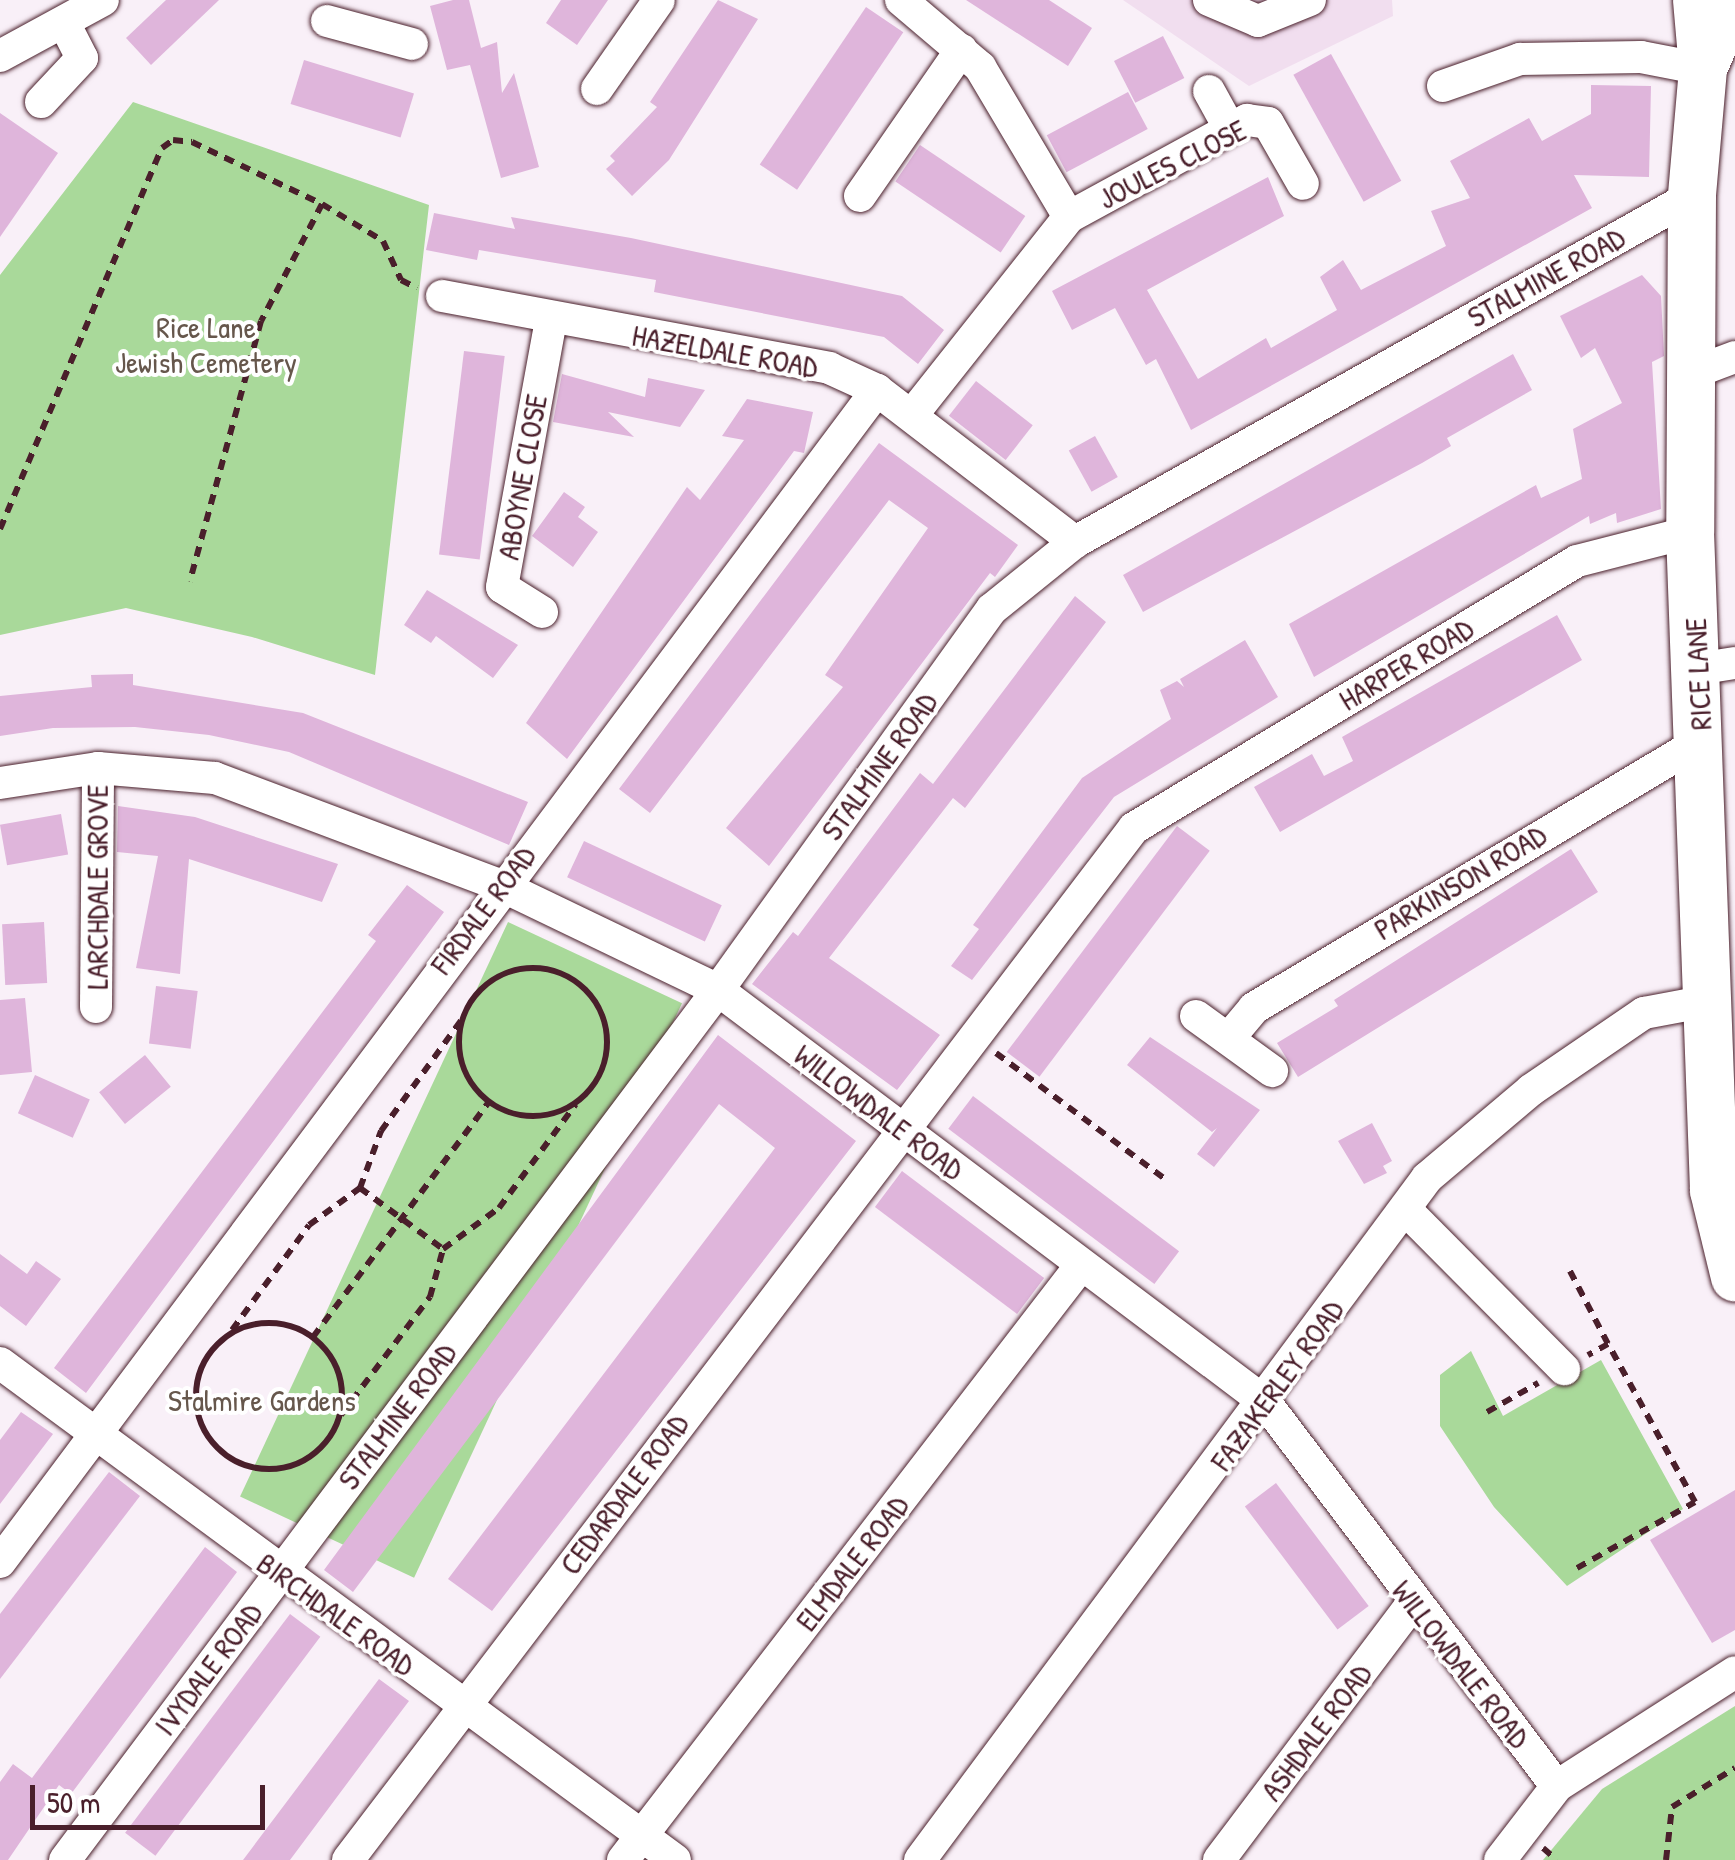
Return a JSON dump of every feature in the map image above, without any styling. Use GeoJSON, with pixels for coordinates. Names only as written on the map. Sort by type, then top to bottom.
{"type":"FeatureCollection","features":[{"type":"Feature","properties":{"kind":"highway","name":"RICE LANE"},"geometry":{"type":"LineString","coordinates":[[1697,0],[1703,69],[1692,196],[1690,532],[1716,666],[1701,740],[1718,973],[1714,1191],[1735,1277]]}},
{"type":"Feature","properties":{"kind":"highway","name":"RICE LANE"},"geometry":{"type":"LineString","coordinates":[[1703,69],[1733,0]]}},
{"type":"Feature","properties":{"kind":"street"},"geometry":{"type":"LineString","coordinates":[[0,56],[103,0]]}},
{"type":"Feature","properties":{"kind":"street"},"geometry":{"type":"LineString","coordinates":[[597,89],[659,0]]}},
{"type":"Feature","properties":{"kind":"street","name":"JOULES CLOSE"},"geometry":{"type":"LineString","coordinates":[[901,0],[930,20],[980,67],[1069,217]]}},
{"type":"Feature","properties":{"kind":"street"},"geometry":{"type":"LineString","coordinates":[[1210,0],[1258,20],[1310,0]]}},
{"type":"Feature","properties":{"kind":"street"},"geometry":{"type":"LineString","coordinates":[[327,22],[374,15],[412,44]]}},
{"type":"Feature","properties":{"kind":"street"},"geometry":{"type":"LineString","coordinates":[[41,102],[82,58],[65,24]]}},
{"type":"Feature","properties":{"kind":"street"},"geometry":{"type":"LineString","coordinates":[[860,196],[961,50]]}},
{"type":"Feature","properties":{"kind":"street"},"geometry":{"type":"LineString","coordinates":[[1443,86],[1520,59],[1641,57],[1703,69]]}},
{"type":"Feature","properties":{"kind":"street"},"geometry":{"type":"LineString","coordinates":[[1210,91],[1230,130]]}},
{"type":"Feature","properties":{"kind":"street","name":"JOULES CLOSE"},"geometry":{"type":"LineString","coordinates":[[912,415],[1069,217],[1246,120],[1268,123],[1303,184]]}},
{"type":"Feature","properties":{"kind":"street","name":"STALMINE ROAD"},"geometry":{"type":"LineString","coordinates":[[280,1574],[718,990],[992,609],[1076,542],[1692,196]]}},
{"type":"Feature","properties":{"kind":"street","name":"HAZELDALE ROAD"},"geometry":{"type":"LineString","coordinates":[[442,296],[550,320],[829,368],[877,390],[1076,542]]}},
{"type":"Feature","properties":{"kind":"street","name":"ABOYNE CLOSE"},"geometry":{"type":"LineString","coordinates":[[542,612],[502,586],[550,320]]}},
{"type":"Feature","properties":{"kind":"street"},"geometry":{"type":"LineString","coordinates":[[1690,374],[1735,357]]}},
{"type":"Feature","properties":{"kind":"street","name":"FIRDALE ROAD"},"geometry":{"type":"LineString","coordinates":[[0,1562],[502,886],[877,390]]}},
{"type":"Feature","properties":{"kind":"street","name":"HARPER ROAD"},"geometry":{"type":"LineString","coordinates":[[1134,828],[1576,561],[1690,532]]}},
{"type":"Feature","properties":{"kind":"street","name":"PARKINSON ROAD"},"geometry":{"type":"LineString","coordinates":[[1229,1038],[1254,1008],[1701,740]]}},
{"type":"Feature","properties":{"kind":"street","name":"WILLOWDALE ROAD"},"geometry":{"type":"LineString","coordinates":[[0,783],[98,768],[215,778],[502,886],[718,990],[1266,1402],[1412,1604],[1557,1786]]}},
{"type":"Feature","properties":{"kind":"street","name":"LARCHDALE GROVE"},"geometry":{"type":"LineString","coordinates":[[96,1006],[98,768]]}},
{"type":"Feature","properties":{"kind":"street","name":"CEDARDALE ROAD"},"geometry":{"type":"LineString","coordinates":[[348,1860],[970,1035],[1134,828]]}},
{"type":"Feature","properties":{"kind":"street","name":"FAZAKERLEY ROAD"},"geometry":{"type":"LineString","coordinates":[[920,1860],[1266,1402],[1427,1178],[1583,1054],[1644,1013],[1718,973]]}},
{"type":"Feature","properties":{"kind":"street"},"geometry":{"type":"LineString","coordinates":[[1196,1016],[1272,1071]]}},
{"type":"Feature","properties":{"kind":"street"},"geometry":{"type":"LineString","coordinates":[[1405,1209],[1564,1369]]}},
{"type":"Feature","properties":{"kind":"street","name":"ELMDALE ROAD"},"geometry":{"type":"LineString","coordinates":[[632,1848],[1082,1266]]}},
{"type":"Feature","properties":{"kind":"street","name":"BIRCHDALE ROAD"},"geometry":{"type":"LineString","coordinates":[[0,1363],[462,1707],[632,1848],[676,1860]]}},
{"type":"Feature","properties":{"kind":"street","name":"IVYDALE ROAD"},"geometry":{"type":"LineString","coordinates":[[65,1860],[280,1574]]}},
{"type":"Feature","properties":{"kind":"street","name":"ASHDALE ROAD"},"geometry":{"type":"LineString","coordinates":[[1219,1860],[1412,1604]]}},
{"type":"Feature","properties":{"kind":"street"},"geometry":{"type":"LineString","coordinates":[[1500,1860],[1557,1786],[1735,1672]]}},
{"type":"Feature","properties":{"kind":"path"},"geometry":{"type":"LineString","coordinates":[[0,528],[162,148],[173,140],[192,142],[322,204],[383,240],[401,280],[442,296]]}},
{"type":"Feature","properties":{"kind":"path"},"geometry":{"type":"LineString","coordinates":[[190,581],[261,321],[322,204]]}},
{"type":"Feature","properties":{"kind":"path"},"geometry":{"type":"LineString","coordinates":[[542,968],[576,983],[601,1013],[607,1038],[604,1063],[576,1102],[499,1208],[442,1250],[430,1297],[338,1420],[326,1442],[288,1467],[264,1469],[222,1453],[197,1414],[195,1391],[212,1349],[231,1332],[309,1225],[360,1188],[381,1130],[492,980],[516,970],[542,968]]}},
{"type":"Feature","properties":{"kind":"path"},"geometry":{"type":"LineString","coordinates":[[462,1018],[462,1064],[488,1102],[532,1116],[576,1102]]}},
{"type":"Feature","properties":{"kind":"path"},"geometry":{"type":"LineString","coordinates":[[970,1035],[1168,1181]]}},
{"type":"Feature","properties":{"kind":"path"},"geometry":{"type":"LineString","coordinates":[[312,1337],[488,1102]]}},
{"type":"Feature","properties":{"kind":"path"},"geometry":{"type":"LineString","coordinates":[[360,1188],[442,1250]]}},
{"type":"Feature","properties":{"kind":"path"},"geometry":{"type":"LineString","coordinates":[[1570,1271],[1695,1502],[1577,1568]]}},
{"type":"Feature","properties":{"kind":"path"},"geometry":{"type":"LineString","coordinates":[[231,1332],[281,1322],[312,1337],[338,1369],[338,1420]]}},
{"type":"Feature","properties":{"kind":"path"},"geometry":{"type":"LineString","coordinates":[[1487,1412],[1608,1344]]}},
{"type":"Feature","properties":{"kind":"path"},"geometry":{"type":"LineString","coordinates":[[1666,1860],[1672,1807],[1735,1768]]}},
{"type":"Feature","properties":{"kind":"shaded area"},"geometry":{"type":"Polygon","coordinates":[[[1123,0],[1392,0],[1393,16],[1249,86],[1123,0]]]}},
{"type":"Feature","properties":{"kind":"green space","name":"Rice Lane Jewish Cemetery"},"geometry":{"type":"Polygon","coordinates":[[[133,102],[429,205],[375,675],[252,637],[126,608],[0,635],[0,275],[133,102]]]}},
{"type":"Feature","properties":{"kind":"green space","name":"Stalmire Gardens"},"geometry":{"type":"Polygon","coordinates":[[[508,922],[682,1003],[414,1578],[240,1497],[508,922]]]}},
{"type":"Feature","properties":{"kind":"green space"},"geometry":{"type":"Polygon","coordinates":[[[1471,1351],[1503,1416],[1601,1360],[1683,1509],[1567,1586],[1494,1507],[1440,1426],[1440,1375],[1471,1351]]]}},
{"type":"Feature","properties":{"kind":"green space"},"geometry":{"type":"Polygon","coordinates":[[[1735,1706],[1735,1860],[1543,1860],[1602,1789],[1735,1706]]]}},
{"type":"Feature","properties":{"kind":"building"},"geometry":{"type":"Polygon","coordinates":[[[166,0],[219,0],[151,65],[126,38],[166,0]]]}},
{"type":"Feature","properties":{"kind":"building"},"geometry":{"type":"Polygon","coordinates":[[[469,0],[481,48],[497,42],[502,93],[514,73],[539,167],[501,178],[470,65],[447,70],[430,6],[469,0]]]}},
{"type":"Feature","properties":{"kind":"building"},"geometry":{"type":"Polygon","coordinates":[[[561,0],[608,0],[577,45],[546,23],[561,0]]]}},
{"type":"Feature","properties":{"kind":"building"},"geometry":{"type":"Polygon","coordinates":[[[718,0],[758,19],[669,160],[632,196],[606,169],[615,161],[610,156],[657,107],[650,102],[718,0]]]}},
{"type":"Feature","properties":{"kind":"building"},"geometry":{"type":"Polygon","coordinates":[[[966,0],[1049,0],[1092,28],[1068,66],[966,0]]]}},
{"type":"Feature","properties":{"kind":"building"},"geometry":{"type":"Polygon","coordinates":[[[866,7],[903,32],[797,190],[760,165],[866,7]]]}},
{"type":"Feature","properties":{"kind":"building"},"geometry":{"type":"Polygon","coordinates":[[[1163,36],[1184,78],[1135,103],[1114,61],[1163,36]]]}},
{"type":"Feature","properties":{"kind":"building"},"geometry":{"type":"Polygon","coordinates":[[[1331,54],[1401,181],[1364,202],[1293,75],[1331,54]]]}},
{"type":"Feature","properties":{"kind":"building"},"geometry":{"type":"Polygon","coordinates":[[[304,60],[414,94],[401,138],[291,104],[304,60]]]}},
{"type":"Feature","properties":{"kind":"building"},"geometry":{"type":"Polygon","coordinates":[[[1591,85],[1651,86],[1649,177],[1574,175],[1592,208],[1191,430],[1156,359],[1146,365],[1115,308],[1072,330],[1052,291],[1268,177],[1284,216],[1147,290],[1198,379],[1266,338],[1271,348],[1337,310],[1320,277],[1343,260],[1361,290],[1446,246],[1431,211],[1470,198],[1450,161],[1529,118],[1542,141],[1591,114],[1591,85]]]}},
{"type":"Feature","properties":{"kind":"building"},"geometry":{"type":"Polygon","coordinates":[[[1128,92],[1148,129],[1066,172],[1047,135],[1128,92]]]}},
{"type":"Feature","properties":{"kind":"building"},"geometry":{"type":"Polygon","coordinates":[[[0,113],[58,153],[0,237],[0,113]]]}},
{"type":"Feature","properties":{"kind":"building"},"geometry":{"type":"Polygon","coordinates":[[[920,145],[1025,216],[1001,252],[895,181],[920,145]]]}},
{"type":"Feature","properties":{"kind":"building"},"geometry":{"type":"Polygon","coordinates":[[[434,213],[515,229],[511,217],[631,238],[902,296],[944,330],[918,364],[884,337],[654,292],[656,280],[479,250],[477,260],[426,250],[434,213]]]}},
{"type":"Feature","properties":{"kind":"building"},"geometry":{"type":"Polygon","coordinates":[[[1642,275],[1661,296],[1664,356],[1652,362],[1661,509],[1617,523],[1616,513],[1590,524],[1589,516],[1314,677],[1289,624],[1536,485],[1541,498],[1582,479],[1573,429],[1622,403],[1595,348],[1581,358],[1560,316],[1642,275]]]}},
{"type":"Feature","properties":{"kind":"building"},"geometry":{"type":"Polygon","coordinates":[[[464,351],[505,356],[480,559],[439,554],[464,351]]]}},
{"type":"Feature","properties":{"kind":"building"},"geometry":{"type":"Polygon","coordinates":[[[1513,354],[1532,390],[1447,438],[1451,446],[1422,463],[1143,612],[1123,575],[1513,354]]]}},
{"type":"Feature","properties":{"kind":"building"},"geometry":{"type":"Polygon","coordinates":[[[562,374],[645,397],[648,378],[705,390],[680,427],[608,412],[634,437],[553,422],[562,374]]]}},
{"type":"Feature","properties":{"kind":"building"},"geometry":{"type":"Polygon","coordinates":[[[976,381],[1033,425],[1006,460],[949,416],[976,381]]]}},
{"type":"Feature","properties":{"kind":"building"},"geometry":{"type":"Polygon","coordinates":[[[747,399],[813,412],[804,453],[794,451],[567,759],[526,723],[687,487],[700,500],[744,440],[722,436],[747,399]]]}},
{"type":"Feature","properties":{"kind":"building"},"geometry":{"type":"Polygon","coordinates":[[[1095,436],[1118,477],[1092,492],[1069,451],[1095,436]]]}},
{"type":"Feature","properties":{"kind":"building"},"geometry":{"type":"Polygon","coordinates":[[[879,443],[1018,545],[995,577],[990,573],[769,866],[726,828],[843,687],[825,675],[928,528],[889,500],[650,813],[619,789],[879,443]]]}},
{"type":"Feature","properties":{"kind":"building"},"geometry":{"type":"Polygon","coordinates":[[[564,492],[585,507],[578,517],[598,532],[573,567],[532,536],[564,492]]]}},
{"type":"Feature","properties":{"kind":"building"},"geometry":{"type":"Polygon","coordinates":[[[427,590],[518,645],[493,678],[436,636],[431,643],[404,625],[427,590]]]}},
{"type":"Feature","properties":{"kind":"building"},"geometry":{"type":"Polygon","coordinates":[[[1075,596],[1106,622],[965,808],[953,798],[829,958],[940,1035],[897,1090],[752,984],[793,932],[798,936],[920,773],[933,784],[1075,596]]]}},
{"type":"Feature","properties":{"kind":"building"},"geometry":{"type":"Polygon","coordinates":[[[1557,615],[1582,660],[1280,832],[1254,787],[1312,754],[1324,776],[1353,761],[1342,737],[1557,615]]]}},
{"type":"Feature","properties":{"kind":"building"},"geometry":{"type":"Polygon","coordinates":[[[1245,640],[1278,697],[1114,797],[972,980],[951,966],[979,929],[973,925],[1082,778],[1171,719],[1160,690],[1177,681],[1184,687],[1180,679],[1245,640]]]}},
{"type":"Feature","properties":{"kind":"building"},"geometry":{"type":"Polygon","coordinates":[[[133,674],[133,685],[303,713],[528,802],[509,845],[289,752],[209,735],[135,727],[53,728],[0,736],[0,696],[92,687],[91,675],[133,674]]]}},
{"type":"Feature","properties":{"kind":"building"},"geometry":{"type":"Polygon","coordinates":[[[118,806],[195,817],[338,864],[322,902],[189,859],[180,974],[136,968],[158,856],[117,852],[118,806]]]}},
{"type":"Feature","properties":{"kind":"building"},"geometry":{"type":"Polygon","coordinates":[[[61,814],[68,854],[7,865],[0,825],[61,814]]]}},
{"type":"Feature","properties":{"kind":"building"},"geometry":{"type":"Polygon","coordinates":[[[1177,826],[1210,851],[1039,1077],[1007,1052],[1177,826]]]}},
{"type":"Feature","properties":{"kind":"building"},"geometry":{"type":"Polygon","coordinates":[[[584,841],[722,905],[705,941],[567,877],[584,841]]]}},
{"type":"Feature","properties":{"kind":"building"},"geometry":{"type":"Polygon","coordinates":[[[1571,849],[1598,892],[1298,1077],[1277,1043],[1338,1006],[1334,1000],[1571,849]]]}},
{"type":"Feature","properties":{"kind":"building"},"geometry":{"type":"Polygon","coordinates":[[[407,885],[444,912],[86,1393],[54,1368],[376,941],[368,935],[407,885]]]}},
{"type":"Feature","properties":{"kind":"building"},"geometry":{"type":"Polygon","coordinates":[[[44,922],[47,983],[5,985],[2,924],[44,922]]]}},
{"type":"Feature","properties":{"kind":"building"},"geometry":{"type":"Polygon","coordinates":[[[156,986],[198,991],[191,1049],[149,1044],[156,986]]]}},
{"type":"Feature","properties":{"kind":"building"},"geometry":{"type":"Polygon","coordinates":[[[25,998],[32,1072],[0,1075],[0,1000],[25,998]]]}},
{"type":"Feature","properties":{"kind":"building"},"geometry":{"type":"Polygon","coordinates":[[[718,1035],[856,1141],[492,1611],[448,1579],[775,1148],[719,1104],[353,1592],[324,1570],[718,1035]]]}},
{"type":"Feature","properties":{"kind":"building"},"geometry":{"type":"Polygon","coordinates":[[[1150,1037],[1260,1110],[1214,1167],[1197,1154],[1217,1128],[1212,1132],[1127,1065],[1150,1037]]]}},
{"type":"Feature","properties":{"kind":"building"},"geometry":{"type":"Polygon","coordinates":[[[145,1055],[171,1087],[125,1124],[99,1092],[145,1055]]]}},
{"type":"Feature","properties":{"kind":"building"},"geometry":{"type":"Polygon","coordinates":[[[35,1075],[90,1099],[73,1138],[18,1113],[35,1075]]]}},
{"type":"Feature","properties":{"kind":"building"},"geometry":{"type":"Polygon","coordinates":[[[973,1096],[1179,1251],[1154,1284],[948,1129],[973,1096]]]}},
{"type":"Feature","properties":{"kind":"building"},"geometry":{"type":"Polygon","coordinates":[[[1372,1123],[1392,1161],[1383,1166],[1387,1173],[1364,1184],[1338,1141],[1372,1123]]]}},
{"type":"Feature","properties":{"kind":"building"},"geometry":{"type":"Polygon","coordinates":[[[902,1171],[1044,1278],[1017,1314],[875,1207],[902,1171]]]}},
{"type":"Feature","properties":{"kind":"building"},"geometry":{"type":"Polygon","coordinates":[[[0,1254],[27,1274],[36,1261],[61,1279],[26,1326],[0,1306],[0,1254]]]}},
{"type":"Feature","properties":{"kind":"building"},"geometry":{"type":"Polygon","coordinates":[[[21,1412],[53,1434],[0,1504],[0,1440],[21,1412]]]}},
{"type":"Feature","properties":{"kind":"building"},"geometry":{"type":"Polygon","coordinates":[[[109,1472],[140,1496],[0,1679],[0,1614],[109,1472]]]}},
{"type":"Feature","properties":{"kind":"building"},"geometry":{"type":"Polygon","coordinates":[[[1276,1483],[1369,1606],[1338,1629],[1245,1506],[1276,1483]]]}},
{"type":"Feature","properties":{"kind":"building"},"geometry":{"type":"Polygon","coordinates":[[[1735,1490],[1735,1630],[1712,1643],[1650,1540],[1735,1490]]]}},
{"type":"Feature","properties":{"kind":"building"},"geometry":{"type":"Polygon","coordinates":[[[205,1547],[237,1572],[71,1794],[59,1785],[8,1860],[0,1860],[0,1782],[13,1764],[32,1778],[205,1547]]]}},
{"type":"Feature","properties":{"kind":"building"},"geometry":{"type":"Polygon","coordinates":[[[290,1614],[320,1637],[155,1856],[125,1833],[290,1614]]]}},
{"type":"Feature","properties":{"kind":"building"},"geometry":{"type":"Polygon","coordinates":[[[379,1679],[409,1701],[290,1860],[243,1860],[379,1679]]]}}]}
